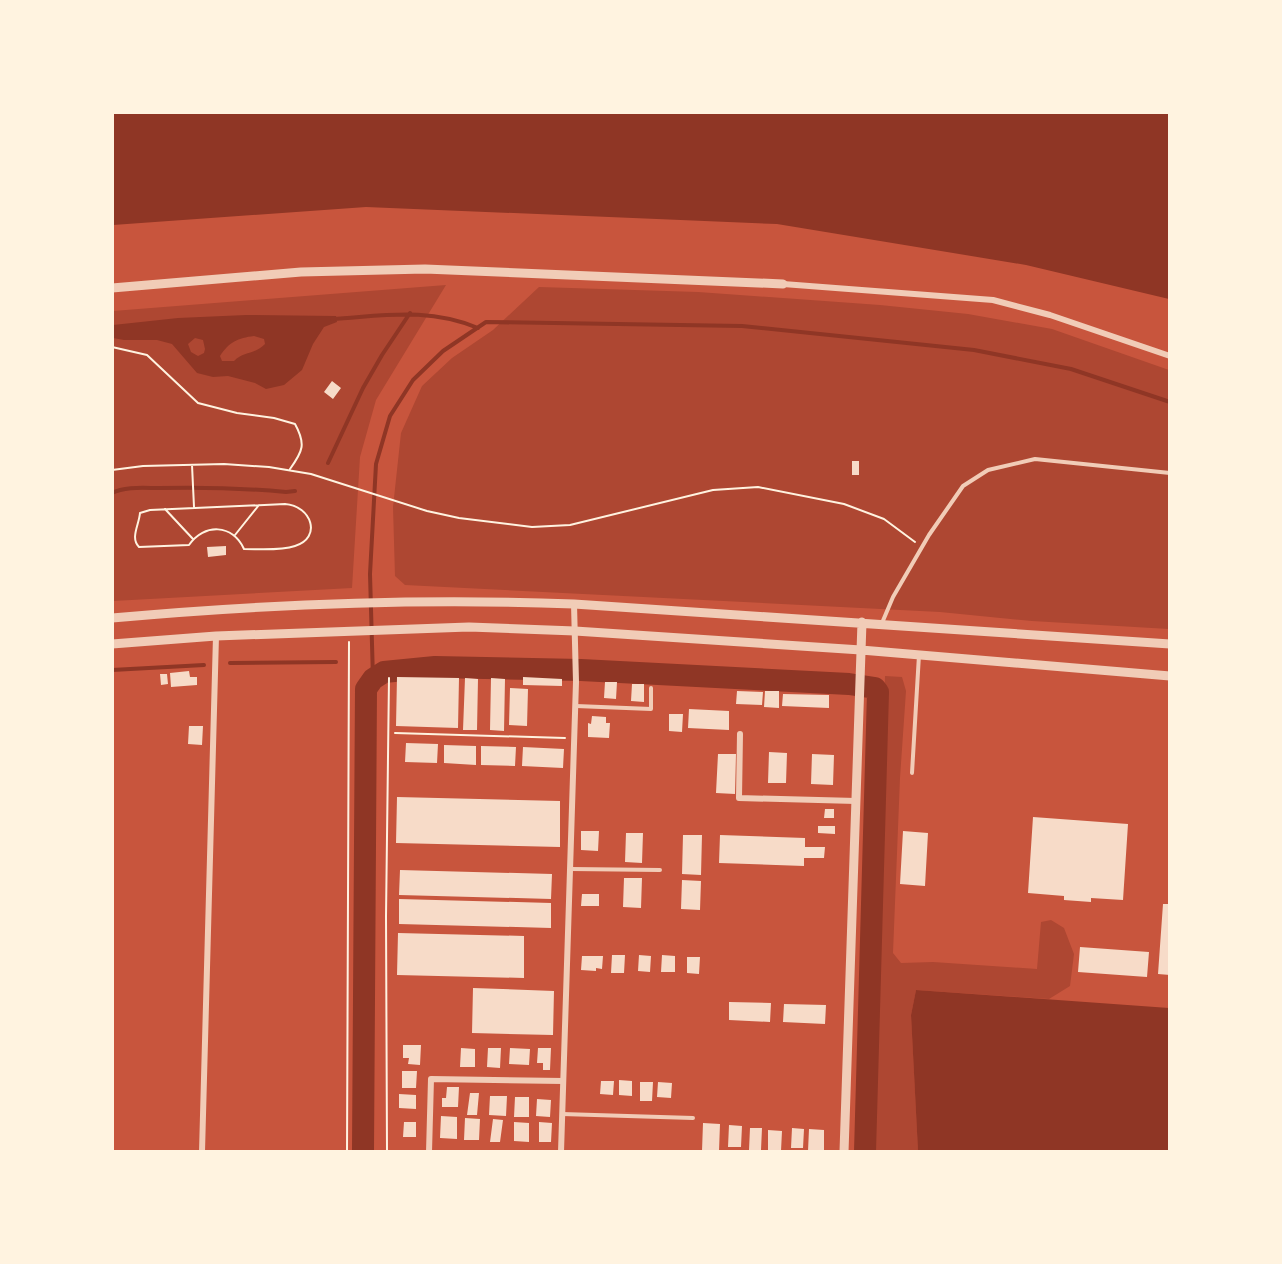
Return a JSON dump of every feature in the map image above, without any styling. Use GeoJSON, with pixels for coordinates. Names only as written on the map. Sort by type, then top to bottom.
{"type":"FeatureCollection","features":[{"type":"Feature","properties":{"kind":"street"},"geometry":{"type":"LineString","coordinates":[[112,288],[301,272],[425,269],[783,284],[993,300],[1050,315],[1170,356]]}},
{"type":"Feature","properties":{"kind":"street"},"geometry":{"type":"LineString","coordinates":[[112,618],[212,609],[349,602],[480,601],[574,604],[1170,644]]}},
{"type":"Feature","properties":{"kind":"street"},"geometry":{"type":"LineString","coordinates":[[561,1152],[576,682],[574,604]]}},
{"type":"Feature","properties":{"kind":"street"},"geometry":{"type":"LineString","coordinates":[[844,1152],[862,622]]}},
{"type":"Feature","properties":{"kind":"street"},"geometry":{"type":"LineString","coordinates":[[112,644],[216,636],[469,627],[575,631],[861,650],[1170,676]]}},
{"type":"Feature","properties":{"kind":"street"},"geometry":{"type":"LineString","coordinates":[[202,1152],[216,636]]}},
{"type":"Feature","properties":{"kind":"street"},"geometry":{"type":"LineString","coordinates":[[741,734],[739,798],[856,801]]}},
{"type":"Feature","properties":{"kind":"street"},"geometry":{"type":"LineString","coordinates":[[429,1152],[431,1078],[563,1081]]}},
{"type":"Feature","properties":{"kind":"lane"},"geometry":{"type":"LineString","coordinates":[[882,624],[893,597],[922,547],[963,486],[988,470],[1035,459],[1170,473]]}},
{"type":"Feature","properties":{"kind":"lane"},"geometry":{"type":"LineString","coordinates":[[912,773],[919,655]]}},
{"type":"Feature","properties":{"kind":"lane"},"geometry":{"type":"LineString","coordinates":[[575,706],[651,708],[651,688]]}},
{"type":"Feature","properties":{"kind":"lane"},"geometry":{"type":"LineString","coordinates":[[570,868],[660,870]]}},
{"type":"Feature","properties":{"kind":"lane"},"geometry":{"type":"LineString","coordinates":[[562,1114],[693,1118]]}},
{"type":"Feature","properties":{"kind":"path"},"geometry":{"type":"LineString","coordinates":[[112,347],[147,355],[198,403],[295,424],[303,438],[302,451],[289,470]]}},
{"type":"Feature","properties":{"kind":"path"},"geometry":{"type":"LineString","coordinates":[[112,470],[143,466],[224,464],[289,470],[311,474],[427,511],[459,518],[532,527],[570,525],[713,490],[758,487],[844,504],[884,519],[922,547]]}},
{"type":"Feature","properties":{"kind":"path"},"geometry":{"type":"LineString","coordinates":[[192,465],[194,507]]}},
{"type":"Feature","properties":{"kind":"path"},"geometry":{"type":"LineString","coordinates":[[235,535],[259,504]]}},
{"type":"Feature","properties":{"kind":"path"},"geometry":{"type":"LineString","coordinates":[[259,504],[296,505],[305,512],[310,521],[310,532],[305,542],[294,547],[244,549],[235,535],[216,529],[204,531],[193,538],[189,545],[139,547],[135,543],[134,538],[140,513],[150,510],[259,504]]}},
{"type":"Feature","properties":{"kind":"path"},"geometry":{"type":"LineString","coordinates":[[165,509],[193,538]]}},
{"type":"Feature","properties":{"kind":"path"},"geometry":{"type":"LineString","coordinates":[[347,1152],[349,630]]}},
{"type":"Feature","properties":{"kind":"path"},"geometry":{"type":"LineString","coordinates":[[387,1152],[386,916],[389,678]]}},
{"type":"Feature","properties":{"kind":"path"},"geometry":{"type":"LineString","coordinates":[[395,733],[574,738]]}},
{"type":"Feature","properties":{"kind":"shaded area"},"geometry":{"type":"Polygon","coordinates":[[[113,112],[1169,113],[1169,299],[1026,265],[777,224],[366,207],[113,225],[113,112]]]}},
{"type":"Feature","properties":{"kind":"shaded area"},"geometry":{"type":"Polygon","coordinates":[[[446,285],[376,400],[360,457],[352,588],[113,601],[113,311],[446,285]]]}},
{"type":"Feature","properties":{"kind":"shaded area"},"geometry":{"type":"Polygon","coordinates":[[[539,287],[698,292],[880,305],[968,314],[1052,329],[1169,370],[1169,629],[1032,621],[940,612],[405,585],[395,576],[393,507],[401,433],[422,386],[452,358],[493,330],[539,287]]]}},
{"type":"Feature","properties":{"kind":"shaded area"},"geometry":{"type":"Polygon","coordinates":[[[246,315],[336,316],[337,322],[324,327],[313,344],[302,370],[284,385],[266,389],[255,383],[228,376],[213,377],[197,373],[172,344],[157,340],[113,338],[113,325],[178,318],[246,315]],[[254,336],[230,344],[220,356],[222,361],[234,361],[265,344],[264,339],[254,336]],[[195,338],[188,344],[191,352],[198,356],[204,353],[205,349],[203,340],[195,338]]]}},
{"type":"Feature","properties":{"kind":"shaded area"},"geometry":{"type":"Polygon","coordinates":[[[885,676],[902,677],[906,691],[893,953],[901,963],[933,962],[1037,969],[1041,922],[1051,920],[1064,928],[1074,954],[1070,986],[1049,999],[916,990],[911,1015],[918,1151],[871,1152],[885,676]]]}},
{"type":"Feature","properties":{"kind":"shaded area"},"geometry":{"type":"Polygon","coordinates":[[[916,990],[1169,1008],[1169,1151],[918,1151],[911,1015],[916,990]]]}},
{"type":"Feature","properties":{"kind":"building"},"geometry":{"type":"Polygon","coordinates":[[[332,381],[341,388],[333,399],[324,392],[332,381]]]}},
{"type":"Feature","properties":{"kind":"building"},"geometry":{"type":"Polygon","coordinates":[[[852,461],[859,461],[859,475],[852,475],[852,461]]]}},
{"type":"Feature","properties":{"kind":"building"},"geometry":{"type":"Polygon","coordinates":[[[226,546],[226,555],[208,557],[207,547],[226,546]]]}},
{"type":"Feature","properties":{"kind":"building"},"geometry":{"type":"Polygon","coordinates":[[[189,671],[190,677],[197,677],[197,685],[171,687],[170,673],[189,671]]]}},
{"type":"Feature","properties":{"kind":"building"},"geometry":{"type":"Polygon","coordinates":[[[160,674],[167,674],[168,684],[161,685],[160,674]]]}},
{"type":"Feature","properties":{"kind":"building"},"geometry":{"type":"Polygon","coordinates":[[[397,677],[459,678],[458,728],[396,726],[397,677]]]}},
{"type":"Feature","properties":{"kind":"building"},"geometry":{"type":"Polygon","coordinates":[[[523,677],[562,679],[562,686],[523,685],[523,677]]]}},
{"type":"Feature","properties":{"kind":"building"},"geometry":{"type":"Polygon","coordinates":[[[465,678],[478,679],[477,730],[463,730],[465,678]]]}},
{"type":"Feature","properties":{"kind":"building"},"geometry":{"type":"Polygon","coordinates":[[[491,678],[505,679],[504,731],[490,730],[491,678]]]}},
{"type":"Feature","properties":{"kind":"building"},"geometry":{"type":"Polygon","coordinates":[[[605,682],[617,682],[616,699],[604,698],[605,682]]]}},
{"type":"Feature","properties":{"kind":"building"},"geometry":{"type":"Polygon","coordinates":[[[632,684],[644,684],[644,702],[631,701],[632,684]]]}},
{"type":"Feature","properties":{"kind":"building"},"geometry":{"type":"Polygon","coordinates":[[[510,688],[528,689],[527,726],[509,725],[510,688]]]}},
{"type":"Feature","properties":{"kind":"building"},"geometry":{"type":"Polygon","coordinates":[[[737,691],[763,692],[762,705],[736,704],[737,691]]]}},
{"type":"Feature","properties":{"kind":"building"},"geometry":{"type":"Polygon","coordinates":[[[765,691],[779,691],[779,708],[764,707],[765,691]]]}},
{"type":"Feature","properties":{"kind":"building"},"geometry":{"type":"Polygon","coordinates":[[[783,694],[829,695],[829,708],[782,706],[783,694]]]}},
{"type":"Feature","properties":{"kind":"building"},"geometry":{"type":"Polygon","coordinates":[[[689,709],[729,711],[729,730],[688,728],[689,709]]]}},
{"type":"Feature","properties":{"kind":"building"},"geometry":{"type":"Polygon","coordinates":[[[669,714],[683,714],[682,732],[669,731],[669,714]]]}},
{"type":"Feature","properties":{"kind":"building"},"geometry":{"type":"Polygon","coordinates":[[[592,716],[606,717],[606,723],[610,723],[609,738],[588,737],[588,723],[591,724],[592,716]]]}},
{"type":"Feature","properties":{"kind":"building"},"geometry":{"type":"Polygon","coordinates":[[[189,726],[203,726],[202,745],[188,744],[189,726]]]}},
{"type":"Feature","properties":{"kind":"building"},"geometry":{"type":"Polygon","coordinates":[[[406,743],[438,744],[437,763],[405,762],[406,743]]]}},
{"type":"Feature","properties":{"kind":"building"},"geometry":{"type":"Polygon","coordinates":[[[444,745],[476,746],[476,765],[444,763],[444,745]]]}},
{"type":"Feature","properties":{"kind":"building"},"geometry":{"type":"Polygon","coordinates":[[[481,746],[516,747],[515,766],[481,765],[481,746]]]}},
{"type":"Feature","properties":{"kind":"building"},"geometry":{"type":"Polygon","coordinates":[[[523,747],[564,749],[563,768],[522,766],[523,747]]]}},
{"type":"Feature","properties":{"kind":"building"},"geometry":{"type":"Polygon","coordinates":[[[769,752],[787,753],[786,783],[768,783],[769,752]]]}},
{"type":"Feature","properties":{"kind":"building"},"geometry":{"type":"Polygon","coordinates":[[[718,754],[736,754],[735,794],[716,793],[718,754]]]}},
{"type":"Feature","properties":{"kind":"building"},"geometry":{"type":"Polygon","coordinates":[[[812,754],[834,755],[833,785],[811,784],[812,754]]]}},
{"type":"Feature","properties":{"kind":"building"},"geometry":{"type":"Polygon","coordinates":[[[397,797],[560,801],[560,847],[396,843],[397,797]]]}},
{"type":"Feature","properties":{"kind":"building"},"geometry":{"type":"Polygon","coordinates":[[[825,809],[834,809],[834,818],[824,818],[825,809]]]}},
{"type":"Feature","properties":{"kind":"building"},"geometry":{"type":"Polygon","coordinates":[[[1033,817],[1128,824],[1123,900],[1091,898],[1091,902],[1064,900],[1064,896],[1028,893],[1033,817]]]}},
{"type":"Feature","properties":{"kind":"building"},"geometry":{"type":"Polygon","coordinates":[[[818,826],[835,826],[835,834],[818,833],[818,826]]]}},
{"type":"Feature","properties":{"kind":"building"},"geometry":{"type":"Polygon","coordinates":[[[581,831],[599,831],[598,851],[581,850],[581,831]]]}},
{"type":"Feature","properties":{"kind":"building"},"geometry":{"type":"Polygon","coordinates":[[[903,831],[928,833],[925,886],[900,884],[903,831]]]}},
{"type":"Feature","properties":{"kind":"building"},"geometry":{"type":"Polygon","coordinates":[[[626,833],[643,833],[642,863],[625,862],[626,833]]]}},
{"type":"Feature","properties":{"kind":"building"},"geometry":{"type":"Polygon","coordinates":[[[683,835],[702,835],[701,875],[682,874],[683,835]]]}},
{"type":"Feature","properties":{"kind":"building"},"geometry":{"type":"Polygon","coordinates":[[[720,835],[805,838],[805,847],[825,847],[824,858],[804,858],[804,866],[719,863],[720,835]]]}},
{"type":"Feature","properties":{"kind":"building"},"geometry":{"type":"Polygon","coordinates":[[[400,870],[552,874],[551,899],[399,895],[400,870]]]}},
{"type":"Feature","properties":{"kind":"building"},"geometry":{"type":"Polygon","coordinates":[[[624,878],[642,878],[641,908],[623,907],[624,878]]]}},
{"type":"Feature","properties":{"kind":"building"},"geometry":{"type":"Polygon","coordinates":[[[682,880],[701,881],[700,910],[681,909],[682,880]]]}},
{"type":"Feature","properties":{"kind":"building"},"geometry":{"type":"Polygon","coordinates":[[[582,894],[599,894],[599,906],[581,906],[582,894]]]}},
{"type":"Feature","properties":{"kind":"building"},"geometry":{"type":"Polygon","coordinates":[[[399,899],[551,903],[551,928],[399,924],[399,899]]]}},
{"type":"Feature","properties":{"kind":"building"},"geometry":{"type":"Polygon","coordinates":[[[1163,904],[1170,904],[1170,975],[1158,974],[1163,904]]]}},
{"type":"Feature","properties":{"kind":"building"},"geometry":{"type":"Polygon","coordinates":[[[398,933],[524,936],[524,978],[397,975],[398,933]]]}},
{"type":"Feature","properties":{"kind":"building"},"geometry":{"type":"Polygon","coordinates":[[[1080,947],[1149,952],[1147,977],[1078,972],[1080,947]]]}},
{"type":"Feature","properties":{"kind":"building"},"geometry":{"type":"Polygon","coordinates":[[[612,955],[625,955],[624,973],[611,973],[612,955]]]}},
{"type":"Feature","properties":{"kind":"building"},"geometry":{"type":"Polygon","coordinates":[[[639,955],[651,956],[650,972],[638,971],[639,955]]]}},
{"type":"Feature","properties":{"kind":"building"},"geometry":{"type":"Polygon","coordinates":[[[662,955],[675,956],[675,972],[661,972],[662,955]]]}},
{"type":"Feature","properties":{"kind":"building"},"geometry":{"type":"Polygon","coordinates":[[[582,956],[603,956],[602,969],[581,970],[582,956]]]}},
{"type":"Feature","properties":{"kind":"building"},"geometry":{"type":"Polygon","coordinates":[[[687,957],[700,957],[699,974],[687,973],[687,957]]]}},
{"type":"Feature","properties":{"kind":"building"},"geometry":{"type":"Polygon","coordinates":[[[473,988],[554,991],[553,1035],[472,1033],[473,988]]]}},
{"type":"Feature","properties":{"kind":"building"},"geometry":{"type":"Polygon","coordinates":[[[729,1002],[771,1003],[770,1022],[729,1020],[729,1002]]]}},
{"type":"Feature","properties":{"kind":"building"},"geometry":{"type":"Polygon","coordinates":[[[784,1004],[826,1005],[825,1024],[783,1022],[784,1004]]]}},
{"type":"Feature","properties":{"kind":"building"},"geometry":{"type":"Polygon","coordinates":[[[403,1045],[421,1045],[420,1065],[408,1064],[409,1058],[403,1058],[403,1045]]]}},
{"type":"Feature","properties":{"kind":"building"},"geometry":{"type":"Polygon","coordinates":[[[461,1048],[475,1049],[475,1067],[460,1067],[461,1048]]]}},
{"type":"Feature","properties":{"kind":"building"},"geometry":{"type":"Polygon","coordinates":[[[488,1048],[501,1048],[500,1068],[487,1067],[488,1048]]]}},
{"type":"Feature","properties":{"kind":"building"},"geometry":{"type":"Polygon","coordinates":[[[510,1048],[530,1049],[529,1065],[509,1064],[510,1048]]]}},
{"type":"Feature","properties":{"kind":"building"},"geometry":{"type":"Polygon","coordinates":[[[538,1048],[551,1048],[550,1070],[543,1070],[543,1063],[537,1063],[538,1048]]]}},
{"type":"Feature","properties":{"kind":"building"},"geometry":{"type":"Polygon","coordinates":[[[402,1071],[417,1071],[416,1088],[402,1088],[402,1071]]]}},
{"type":"Feature","properties":{"kind":"building"},"geometry":{"type":"Polygon","coordinates":[[[619,1080],[632,1081],[632,1096],[619,1095],[619,1080]]]}},
{"type":"Feature","properties":{"kind":"building"},"geometry":{"type":"Polygon","coordinates":[[[601,1081],[614,1081],[613,1095],[600,1094],[601,1081]]]}},
{"type":"Feature","properties":{"kind":"building"},"geometry":{"type":"Polygon","coordinates":[[[640,1082],[653,1082],[652,1101],[640,1101],[640,1082]]]}},
{"type":"Feature","properties":{"kind":"building"},"geometry":{"type":"Polygon","coordinates":[[[658,1082],[672,1083],[671,1098],[657,1097],[658,1082]]]}},
{"type":"Feature","properties":{"kind":"building"},"geometry":{"type":"Polygon","coordinates":[[[447,1087],[459,1087],[458,1107],[442,1107],[442,1098],[446,1098],[447,1087]]]}},
{"type":"Feature","properties":{"kind":"building"},"geometry":{"type":"Polygon","coordinates":[[[470,1093],[479,1093],[477,1115],[467,1115],[470,1093]]]}},
{"type":"Feature","properties":{"kind":"building"},"geometry":{"type":"Polygon","coordinates":[[[399,1094],[416,1095],[416,1109],[399,1108],[399,1094]]]}},
{"type":"Feature","properties":{"kind":"building"},"geometry":{"type":"Polygon","coordinates":[[[490,1096],[507,1096],[506,1116],[489,1115],[490,1096]]]}},
{"type":"Feature","properties":{"kind":"building"},"geometry":{"type":"Polygon","coordinates":[[[515,1097],[529,1097],[529,1117],[514,1117],[515,1097]]]}},
{"type":"Feature","properties":{"kind":"building"},"geometry":{"type":"Polygon","coordinates":[[[537,1099],[551,1100],[550,1117],[536,1116],[537,1099]]]}},
{"type":"Feature","properties":{"kind":"building"},"geometry":{"type":"Polygon","coordinates":[[[441,1116],[457,1117],[457,1139],[440,1138],[441,1116]]]}},
{"type":"Feature","properties":{"kind":"building"},"geometry":{"type":"Polygon","coordinates":[[[465,1118],[480,1119],[479,1140],[464,1140],[465,1118]]]}},
{"type":"Feature","properties":{"kind":"building"},"geometry":{"type":"Polygon","coordinates":[[[493,1119],[503,1120],[500,1142],[490,1142],[493,1119]]]}},
{"type":"Feature","properties":{"kind":"building"},"geometry":{"type":"Polygon","coordinates":[[[404,1122],[416,1122],[416,1137],[403,1137],[404,1122]]]}},
{"type":"Feature","properties":{"kind":"building"},"geometry":{"type":"Polygon","coordinates":[[[514,1122],[529,1123],[529,1142],[514,1141],[514,1122]]]}},
{"type":"Feature","properties":{"kind":"building"},"geometry":{"type":"Polygon","coordinates":[[[539,1122],[552,1123],[551,1142],[539,1142],[539,1122]]]}},
{"type":"Feature","properties":{"kind":"building"},"geometry":{"type":"Polygon","coordinates":[[[703,1123],[720,1124],[719,1151],[702,1151],[703,1123]]]}},
{"type":"Feature","properties":{"kind":"building"},"geometry":{"type":"Polygon","coordinates":[[[729,1125],[742,1126],[741,1147],[728,1147],[729,1125]]]}},
{"type":"Feature","properties":{"kind":"building"},"geometry":{"type":"Polygon","coordinates":[[[750,1128],[762,1128],[761,1150],[749,1150],[750,1128]]]}},
{"type":"Feature","properties":{"kind":"building"},"geometry":{"type":"Polygon","coordinates":[[[792,1128],[804,1129],[803,1148],[791,1148],[792,1128]]]}},
{"type":"Feature","properties":{"kind":"building"},"geometry":{"type":"Polygon","coordinates":[[[809,1129],[824,1130],[824,1151],[808,1151],[809,1129]]]}},
{"type":"Feature","properties":{"kind":"building"},"geometry":{"type":"Polygon","coordinates":[[[768,1130],[782,1131],[781,1151],[768,1151],[768,1130]]]}},
{"type":"Feature","properties":{"kind":"waterway"},"geometry":{"type":"LineString","coordinates":[[328,463],[363,388],[410,313]]}},
{"type":"Feature","properties":{"kind":"waterway"},"geometry":{"type":"LineString","coordinates":[[332,319],[423,315],[459,321],[478,328]]}},
{"type":"Feature","properties":{"kind":"waterway"},"geometry":{"type":"LineString","coordinates":[[373,679],[370,574],[376,464],[390,416],[413,380],[443,351],[486,322],[742,326],[974,350],[1071,369],[1170,402]]}},
{"type":"Feature","properties":{"kind":"waterway"},"geometry":{"type":"LineString","coordinates":[[112,493],[123,489],[141,488],[295,491]]}},
{"type":"Feature","properties":{"kind":"waterway"},"geometry":{"type":"LineString","coordinates":[[230,663],[336,662]]}},
{"type":"Feature","properties":{"kind":"waterway"},"geometry":{"type":"LineString","coordinates":[[112,670],[204,665]]}},
{"type":"Feature","properties":{"kind":"waterway"},"geometry":{"type":"LineString","coordinates":[[363,1152],[366,689],[373,679],[384,672],[435,667],[581,670],[849,684],[875,688],[878,692],[865,1152]]}}]}
